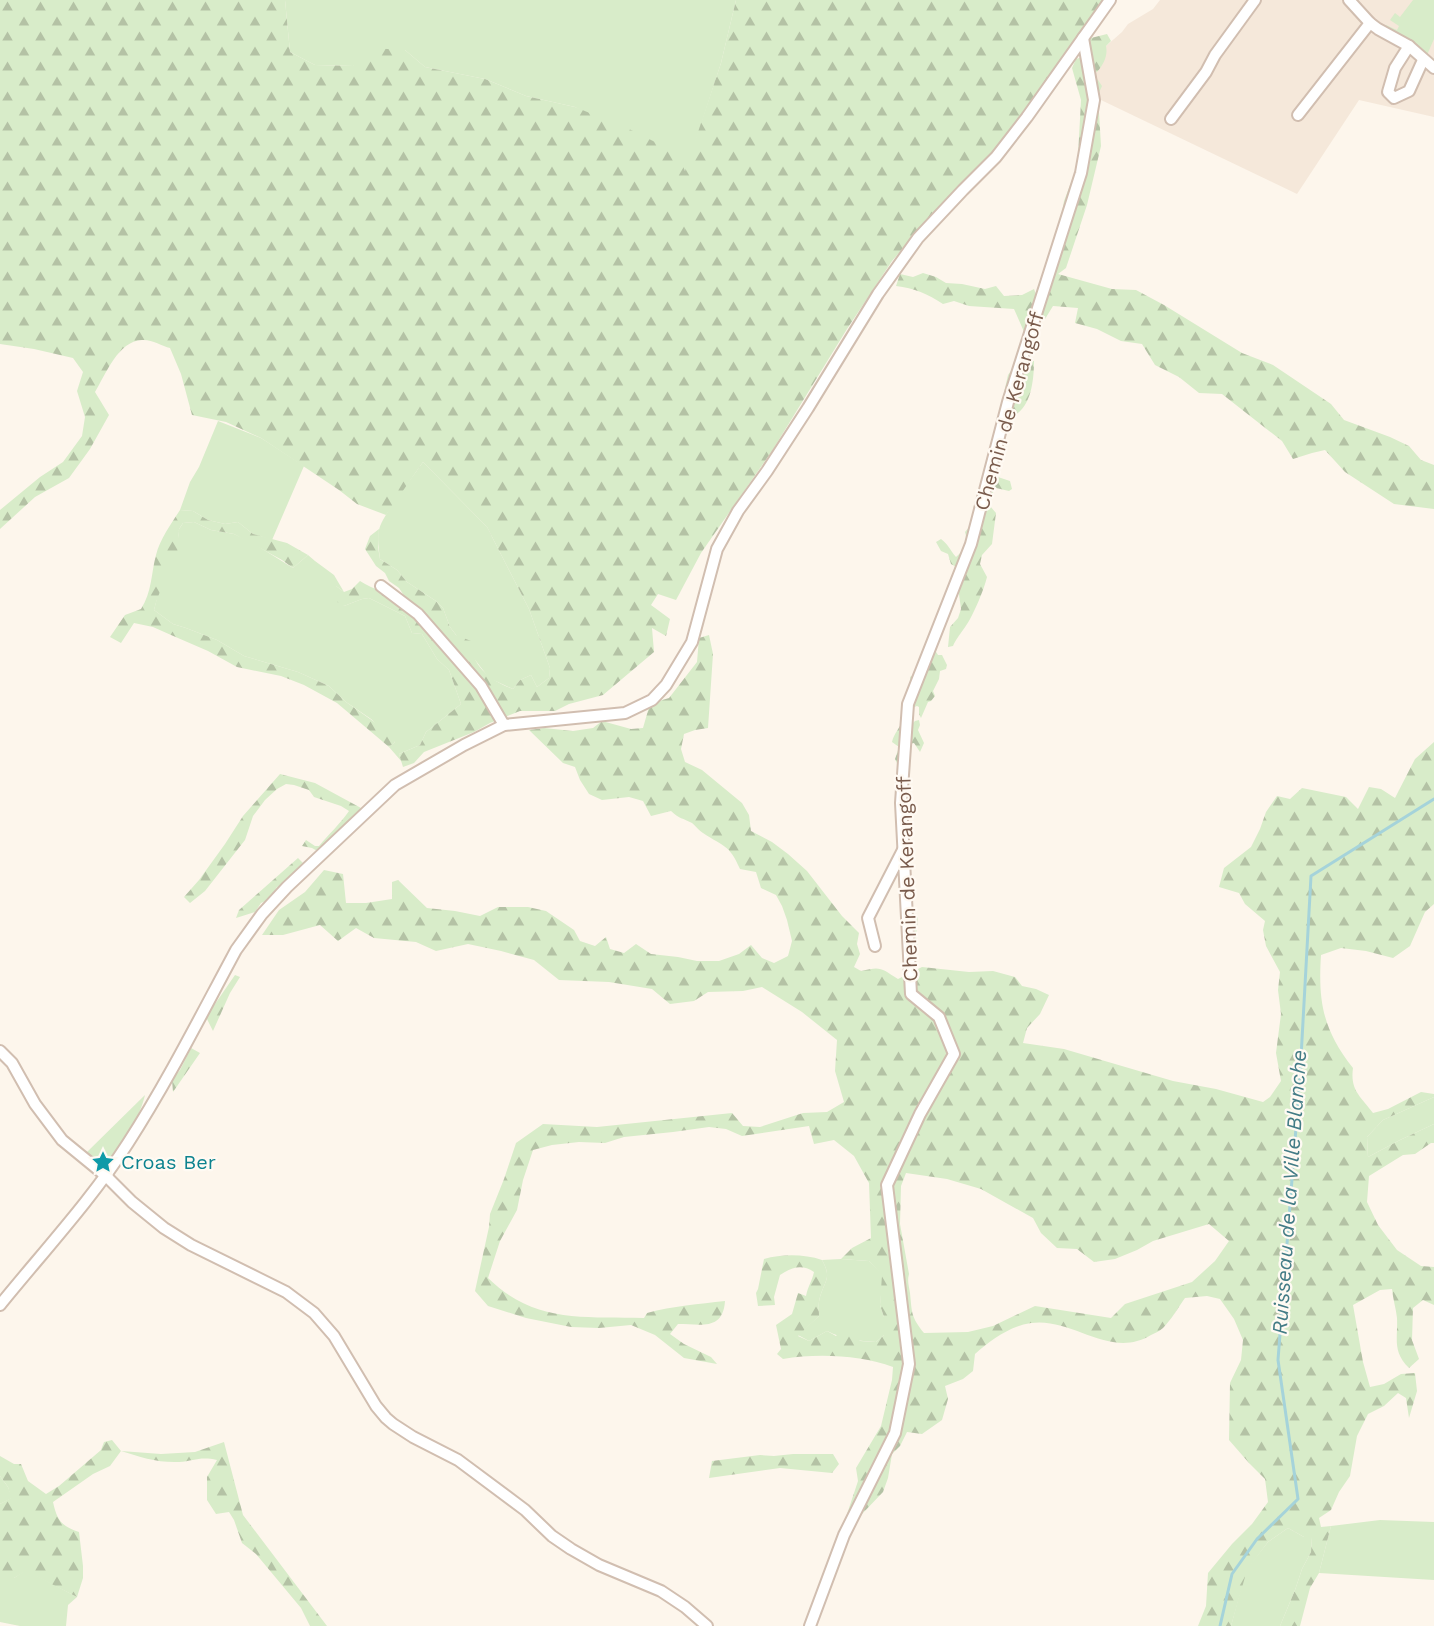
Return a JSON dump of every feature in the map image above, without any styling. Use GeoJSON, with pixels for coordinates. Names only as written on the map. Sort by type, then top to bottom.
{"type":"FeatureCollection","features":[{"type":"Feature","properties":{"kind":"street"},"geometry":{"type":"LineString","coordinates":[[0,1305],[106,1176],[148,1112],[236,950],[249,931],[287,887],[395,785],[464,745],[504,726],[625,713],[652,700],[666,685],[692,642],[717,549],[738,511],[808,408],[878,294],[918,238],[996,157],[1110,0]]}},
{"type":"Feature","properties":{"kind":"street"},"geometry":{"type":"LineString","coordinates":[[1171,119],[1255,0]]}},
{"type":"Feature","properties":{"kind":"street"},"geometry":{"type":"LineString","coordinates":[[1349,0],[1370,23],[1409,46],[1434,68]]}},
{"type":"Feature","properties":{"kind":"street"},"geometry":{"type":"LineString","coordinates":[[1357,9],[1364,0]]}},
{"type":"Feature","properties":{"kind":"street"},"geometry":{"type":"LineString","coordinates":[[1298,116],[1370,23]]}},
{"type":"Feature","properties":{"kind":"street","name":"Chemin de Kerangoff"},"geometry":{"type":"LineString","coordinates":[[810,1626],[844,1535],[895,1433],[909,1364],[887,1185],[920,1114],[954,1054],[939,1017],[910,994],[901,803],[908,704],[971,544],[1008,402],[1081,173],[1094,100],[1083,38]]}},
{"type":"Feature","properties":{"kind":"street"},"geometry":{"type":"LineString","coordinates":[[1409,46],[1395,68],[1388,92],[1394,98],[1409,92],[1423,60]]}},
{"type":"Feature","properties":{"kind":"street"},"geometry":{"type":"LineString","coordinates":[[381,586],[418,614],[481,686],[504,726]]}},
{"type":"Feature","properties":{"kind":"street"},"geometry":{"type":"LineString","coordinates":[[875,946],[868,918],[903,850]]}},
{"type":"Feature","properties":{"kind":"street"},"geometry":{"type":"LineString","coordinates":[[0,1051],[12,1063],[35,1104],[62,1140],[106,1176],[132,1202],[173,1234],[211,1256],[286,1292],[314,1313],[334,1336],[376,1406],[393,1424],[458,1460],[525,1510],[552,1536],[571,1549],[661,1591],[707,1626]]}},
{"type":"Feature","properties":{"kind":"shaded area"},"geometry":{"type":"Polygon","coordinates":[[[1160,0],[1434,0],[1434,117],[1359,100],[1297,194],[1101,100],[1092,72],[1106,46],[1128,24],[1153,9],[1160,0]]]}},
{"type":"Feature","properties":{"kind":"green space"},"geometry":{"type":"Polygon","coordinates":[[[0,0],[285,0],[290,52],[315,65],[353,66],[370,48],[405,50],[425,67],[485,79],[526,96],[575,107],[629,129],[677,153],[685,171],[721,63],[736,0],[1106,0],[995,154],[928,219],[892,261],[772,451],[701,553],[676,600],[658,594],[651,605],[670,619],[666,636],[652,628],[654,652],[603,695],[569,704],[555,711],[520,711],[424,752],[414,763],[403,767],[399,754],[420,745],[426,732],[461,704],[449,670],[437,659],[422,634],[412,633],[405,616],[369,598],[344,606],[334,600],[336,586],[344,592],[352,589],[360,581],[382,591],[405,597],[376,566],[365,549],[370,536],[379,529],[380,559],[443,608],[450,627],[456,635],[471,641],[474,658],[490,677],[513,689],[520,680],[531,675],[537,687],[549,678],[550,668],[529,609],[487,527],[423,462],[386,515],[357,504],[261,438],[226,422],[192,415],[181,374],[170,348],[142,340],[126,346],[119,352],[95,392],[109,415],[90,449],[69,478],[35,497],[0,529],[0,510],[40,477],[63,462],[82,436],[85,417],[77,391],[83,372],[73,358],[0,344],[0,0]]]}},
{"type":"Feature","properties":{"kind":"green space"},"geometry":{"type":"Polygon","coordinates":[[[285,0],[736,0],[721,63],[686,171],[575,107],[526,96],[485,79],[425,67],[405,50],[353,66],[315,65],[290,52],[285,0]]]}},
{"type":"Feature","properties":{"kind":"green space"},"geometry":{"type":"Polygon","coordinates":[[[1413,0],[1434,0],[1434,39],[1427,55],[1385,27],[1386,25],[1397,30],[1399,26],[1390,20],[1395,13],[1400,17],[1413,0]]]}},
{"type":"Feature","properties":{"kind":"green space"},"geometry":{"type":"Polygon","coordinates":[[[1107,34],[1111,41],[1106,46],[1105,59],[1097,72],[1092,72],[1094,78],[1102,86],[1098,95],[1101,146],[1087,205],[1066,268],[1058,274],[1112,289],[1136,290],[1242,353],[1273,365],[1331,404],[1344,420],[1409,446],[1421,460],[1434,465],[1434,509],[1394,504],[1345,472],[1325,450],[1293,459],[1282,441],[1222,394],[1199,393],[1179,377],[1155,365],[1142,344],[1121,341],[1097,329],[1075,323],[1078,308],[1053,306],[1045,319],[1040,318],[1025,334],[1014,309],[969,306],[954,301],[943,304],[921,292],[896,286],[900,274],[913,277],[923,273],[946,283],[985,289],[996,286],[1004,296],[1022,295],[1034,289],[1037,297],[1078,156],[1081,100],[1072,68],[1076,59],[1082,57],[1087,39],[1107,34]]]}},
{"type":"Feature","properties":{"kind":"green space"},"geometry":{"type":"Polygon","coordinates":[[[1029,360],[1034,361],[1033,382],[1029,396],[1018,413],[1008,416],[1001,446],[1003,455],[998,461],[995,476],[1010,481],[1012,489],[1009,491],[996,488],[992,494],[990,506],[996,513],[992,544],[982,555],[980,564],[987,577],[970,619],[953,646],[948,647],[950,627],[958,618],[961,609],[958,568],[951,564],[948,554],[941,551],[936,542],[941,539],[956,557],[963,549],[966,542],[965,532],[973,519],[975,501],[982,489],[981,482],[991,453],[991,444],[995,441],[998,421],[1003,413],[1003,397],[1008,375],[1017,362],[1024,365],[1029,360]]]}},
{"type":"Feature","properties":{"kind":"green space"},"geometry":{"type":"Polygon","coordinates":[[[218,421],[261,438],[304,466],[272,540],[253,534],[238,522],[225,524],[208,520],[193,511],[180,510],[218,421]]]}},
{"type":"Feature","properties":{"kind":"green space"},"geometry":{"type":"Polygon","coordinates":[[[423,462],[487,527],[529,609],[550,668],[549,678],[537,687],[531,675],[520,680],[513,689],[489,678],[450,627],[443,608],[380,559],[378,537],[381,523],[423,462]]]}},
{"type":"Feature","properties":{"kind":"green space"},"geometry":{"type":"Polygon","coordinates":[[[180,510],[193,511],[208,520],[225,524],[238,522],[253,534],[287,543],[308,555],[293,568],[234,534],[211,530],[194,522],[183,523],[178,533],[177,554],[159,593],[154,610],[173,624],[217,640],[244,656],[298,672],[329,686],[346,702],[390,733],[395,742],[389,747],[337,703],[304,685],[281,676],[237,667],[208,651],[153,627],[134,623],[121,643],[110,637],[125,615],[141,609],[145,603],[158,549],[180,510]]]}},
{"type":"Feature","properties":{"kind":"green space"},"geometry":{"type":"Polygon","coordinates":[[[194,522],[211,530],[234,534],[293,568],[308,555],[334,575],[344,592],[336,586],[344,606],[369,598],[405,616],[412,633],[422,634],[437,659],[449,670],[461,704],[426,732],[420,745],[399,754],[402,762],[389,747],[395,742],[371,719],[346,702],[329,686],[298,672],[244,656],[217,640],[173,624],[154,610],[158,594],[179,544],[178,531],[183,523],[194,522]]]}},
{"type":"Feature","properties":{"kind":"green space"},"geometry":{"type":"Polygon","coordinates":[[[709,635],[713,654],[708,728],[684,734],[681,749],[685,762],[702,770],[742,803],[749,815],[751,831],[772,842],[807,871],[842,916],[859,933],[857,944],[860,954],[854,967],[861,971],[881,969],[898,979],[922,967],[969,972],[993,971],[1015,977],[1022,986],[1049,995],[1040,1014],[1027,1028],[1023,1043],[1064,1049],[1173,1081],[1216,1089],[1263,1102],[1270,1097],[1281,1081],[1276,1053],[1281,1014],[1278,990],[1280,972],[1266,946],[1263,930],[1265,921],[1245,904],[1239,893],[1219,887],[1224,868],[1251,847],[1266,812],[1277,796],[1290,799],[1302,788],[1346,797],[1358,809],[1369,787],[1381,789],[1395,798],[1415,759],[1434,742],[1434,904],[1425,912],[1410,946],[1393,958],[1341,948],[1321,955],[1320,972],[1322,1001],[1329,1028],[1353,1068],[1353,1082],[1357,1092],[1373,1113],[1388,1109],[1421,1092],[1434,1094],[1434,1097],[1383,1120],[1367,1137],[1368,1157],[1434,1124],[1434,1143],[1415,1154],[1403,1155],[1369,1176],[1367,1202],[1378,1225],[1397,1250],[1421,1266],[1434,1267],[1434,1305],[1423,1300],[1413,1308],[1412,1340],[1419,1359],[1409,1368],[1398,1350],[1397,1318],[1392,1289],[1380,1290],[1353,1305],[1370,1387],[1384,1384],[1401,1374],[1415,1373],[1417,1391],[1409,1418],[1406,1398],[1398,1393],[1384,1406],[1368,1414],[1357,1436],[1350,1476],[1331,1510],[1319,1518],[1321,1527],[1331,1526],[1319,1573],[1310,1588],[1300,1626],[1280,1626],[1311,1552],[1312,1537],[1304,1537],[1288,1528],[1268,1542],[1247,1570],[1231,1626],[1198,1626],[1206,1606],[1208,1573],[1252,1524],[1268,1502],[1265,1479],[1229,1440],[1230,1383],[1241,1360],[1243,1340],[1234,1319],[1220,1299],[1207,1296],[1185,1298],[1162,1329],[1136,1341],[1121,1343],[1106,1341],[1047,1323],[1031,1323],[1001,1334],[975,1354],[973,1371],[963,1379],[945,1386],[948,1399],[942,1420],[922,1434],[907,1432],[900,1446],[892,1454],[883,1492],[862,1514],[854,1527],[843,1526],[858,1481],[856,1468],[881,1426],[893,1367],[853,1358],[810,1356],[783,1359],[777,1354],[781,1349],[776,1325],[792,1314],[798,1293],[806,1296],[814,1272],[805,1268],[797,1268],[780,1275],[774,1297],[775,1305],[758,1306],[756,1293],[764,1259],[793,1255],[822,1260],[827,1275],[819,1299],[819,1316],[798,1336],[809,1341],[827,1331],[836,1336],[841,1330],[854,1332],[860,1341],[876,1342],[884,1335],[884,1317],[880,1305],[882,1275],[869,1261],[841,1259],[852,1248],[871,1238],[869,1183],[854,1156],[834,1140],[814,1144],[809,1126],[742,1136],[726,1129],[709,1127],[624,1137],[605,1143],[579,1142],[552,1145],[533,1150],[523,1180],[517,1210],[500,1241],[488,1278],[506,1293],[524,1303],[542,1310],[580,1317],[644,1318],[647,1313],[725,1301],[720,1317],[715,1321],[702,1325],[678,1324],[670,1334],[684,1344],[711,1357],[717,1364],[684,1358],[655,1335],[631,1325],[599,1328],[571,1327],[526,1318],[488,1306],[475,1291],[490,1214],[516,1143],[543,1124],[597,1127],[732,1113],[743,1126],[760,1127],[803,1113],[827,1112],[844,1102],[835,1071],[837,1040],[802,1012],[762,987],[743,991],[708,992],[694,1001],[670,1004],[652,989],[609,982],[559,980],[534,960],[468,944],[436,951],[416,942],[374,938],[356,928],[338,941],[320,925],[283,935],[262,935],[279,910],[305,892],[324,870],[343,874],[346,903],[392,899],[392,882],[398,880],[427,908],[480,916],[498,907],[528,907],[546,911],[574,930],[580,941],[595,946],[606,937],[610,949],[624,953],[636,944],[651,954],[697,961],[719,961],[739,954],[751,945],[762,958],[774,963],[788,956],[792,941],[782,906],[776,895],[761,888],[756,872],[740,869],[733,855],[725,847],[671,811],[651,816],[643,801],[629,797],[602,800],[589,794],[575,767],[563,763],[529,730],[544,728],[573,731],[593,728],[602,721],[631,729],[643,728],[649,707],[669,698],[697,662],[699,638],[709,635]],[[906,1173],[901,1186],[900,1224],[909,1274],[912,1310],[914,1319],[924,1333],[968,1332],[993,1326],[1035,1306],[1111,1318],[1125,1304],[1192,1282],[1215,1261],[1229,1241],[1209,1224],[1153,1241],[1115,1259],[1094,1262],[1077,1249],[1057,1248],[1041,1233],[1033,1218],[981,1189],[947,1179],[906,1173]]]}},
{"type":"Feature","properties":{"kind":"green space"},"geometry":{"type":"Polygon","coordinates":[[[933,647],[938,655],[942,655],[947,665],[946,669],[940,671],[933,691],[935,696],[928,702],[921,718],[919,707],[911,708],[911,725],[919,720],[918,730],[924,743],[920,752],[914,743],[909,744],[898,765],[895,759],[899,747],[892,742],[906,710],[910,693],[910,677],[921,668],[933,647]]]}},
{"type":"Feature","properties":{"kind":"green space"},"geometry":{"type":"Polygon","coordinates":[[[280,774],[315,783],[361,808],[361,813],[354,815],[349,825],[339,830],[332,841],[319,852],[302,846],[306,840],[319,846],[349,811],[314,797],[309,790],[286,784],[265,800],[253,816],[245,840],[205,891],[190,903],[184,897],[199,880],[243,816],[280,774]]]}},
{"type":"Feature","properties":{"kind":"green space"},"geometry":{"type":"Polygon","coordinates":[[[298,858],[305,865],[288,881],[277,887],[268,900],[261,903],[255,912],[236,918],[239,910],[298,858]]]}},
{"type":"Feature","properties":{"kind":"green space"},"geometry":{"type":"Polygon","coordinates":[[[913,916],[918,917],[916,937],[918,944],[912,947],[904,945],[903,934],[913,916]]]}},
{"type":"Feature","properties":{"kind":"green space"},"geometry":{"type":"Polygon","coordinates":[[[235,975],[240,977],[213,1031],[206,1017],[235,975]]]}},
{"type":"Feature","properties":{"kind":"green space"},"geometry":{"type":"Polygon","coordinates":[[[191,1048],[200,1053],[173,1092],[172,1080],[191,1048]]]}},
{"type":"Feature","properties":{"kind":"green space"},"geometry":{"type":"Polygon","coordinates":[[[145,1095],[134,1122],[106,1164],[101,1165],[88,1155],[87,1152],[145,1095]]]}},
{"type":"Feature","properties":{"kind":"green space"},"geometry":{"type":"Polygon","coordinates":[[[1434,1097],[1434,1124],[1368,1157],[1367,1137],[1383,1120],[1434,1097]]]}},
{"type":"Feature","properties":{"kind":"green space"},"geometry":{"type":"Polygon","coordinates":[[[822,1260],[869,1261],[883,1275],[880,1305],[884,1317],[884,1335],[876,1342],[851,1339],[827,1331],[809,1341],[798,1335],[819,1316],[819,1299],[827,1275],[822,1260]]]}},
{"type":"Feature","properties":{"kind":"green space"},"geometry":{"type":"Polygon","coordinates":[[[112,1440],[121,1451],[110,1466],[93,1474],[53,1502],[61,1522],[79,1532],[83,1578],[77,1597],[26,1571],[14,1578],[0,1578],[0,1504],[11,1498],[8,1487],[0,1476],[0,1456],[14,1464],[21,1464],[28,1481],[46,1494],[59,1486],[101,1450],[104,1442],[112,1440]]]}},
{"type":"Feature","properties":{"kind":"green space"},"geometry":{"type":"Polygon","coordinates":[[[224,1442],[243,1515],[327,1626],[310,1626],[301,1608],[256,1554],[242,1543],[229,1512],[216,1514],[207,1500],[207,1477],[217,1460],[164,1462],[121,1451],[161,1454],[195,1452],[224,1442]]]}},
{"type":"Feature","properties":{"kind":"green space"},"geometry":{"type":"Polygon","coordinates":[[[833,1454],[839,1464],[832,1473],[780,1468],[709,1478],[712,1461],[760,1455],[833,1454]]]}},
{"type":"Feature","properties":{"kind":"green space"},"geometry":{"type":"Polygon","coordinates":[[[0,1476],[12,1498],[0,1504],[0,1476]]]}},
{"type":"Feature","properties":{"kind":"green space"},"geometry":{"type":"Polygon","coordinates":[[[1380,1520],[1434,1522],[1434,1580],[1319,1573],[1331,1526],[1380,1520]]]}},
{"type":"Feature","properties":{"kind":"green space"},"geometry":{"type":"Polygon","coordinates":[[[1288,1528],[1304,1537],[1312,1537],[1311,1552],[1280,1626],[1231,1626],[1246,1570],[1268,1542],[1288,1528]]]}},
{"type":"Feature","properties":{"kind":"green space"},"geometry":{"type":"Polygon","coordinates":[[[26,1570],[77,1597],[68,1605],[66,1626],[20,1626],[0,1622],[0,1578],[14,1578],[26,1570]]]}},
{"type":"Feature","properties":{"kind":"waterway","name":"Ruisseau de la Ville Blanche"},"geometry":{"type":"LineString","coordinates":[[1220,1626],[1232,1574],[1257,1539],[1298,1499],[1278,1360],[1300,1076],[1311,876],[1434,799]]}},
{"type":"Feature","properties":{"kind":"place","name":"Croas Ber"},"geometry":{"type":"Point","coordinates":[103,1162]}}]}
